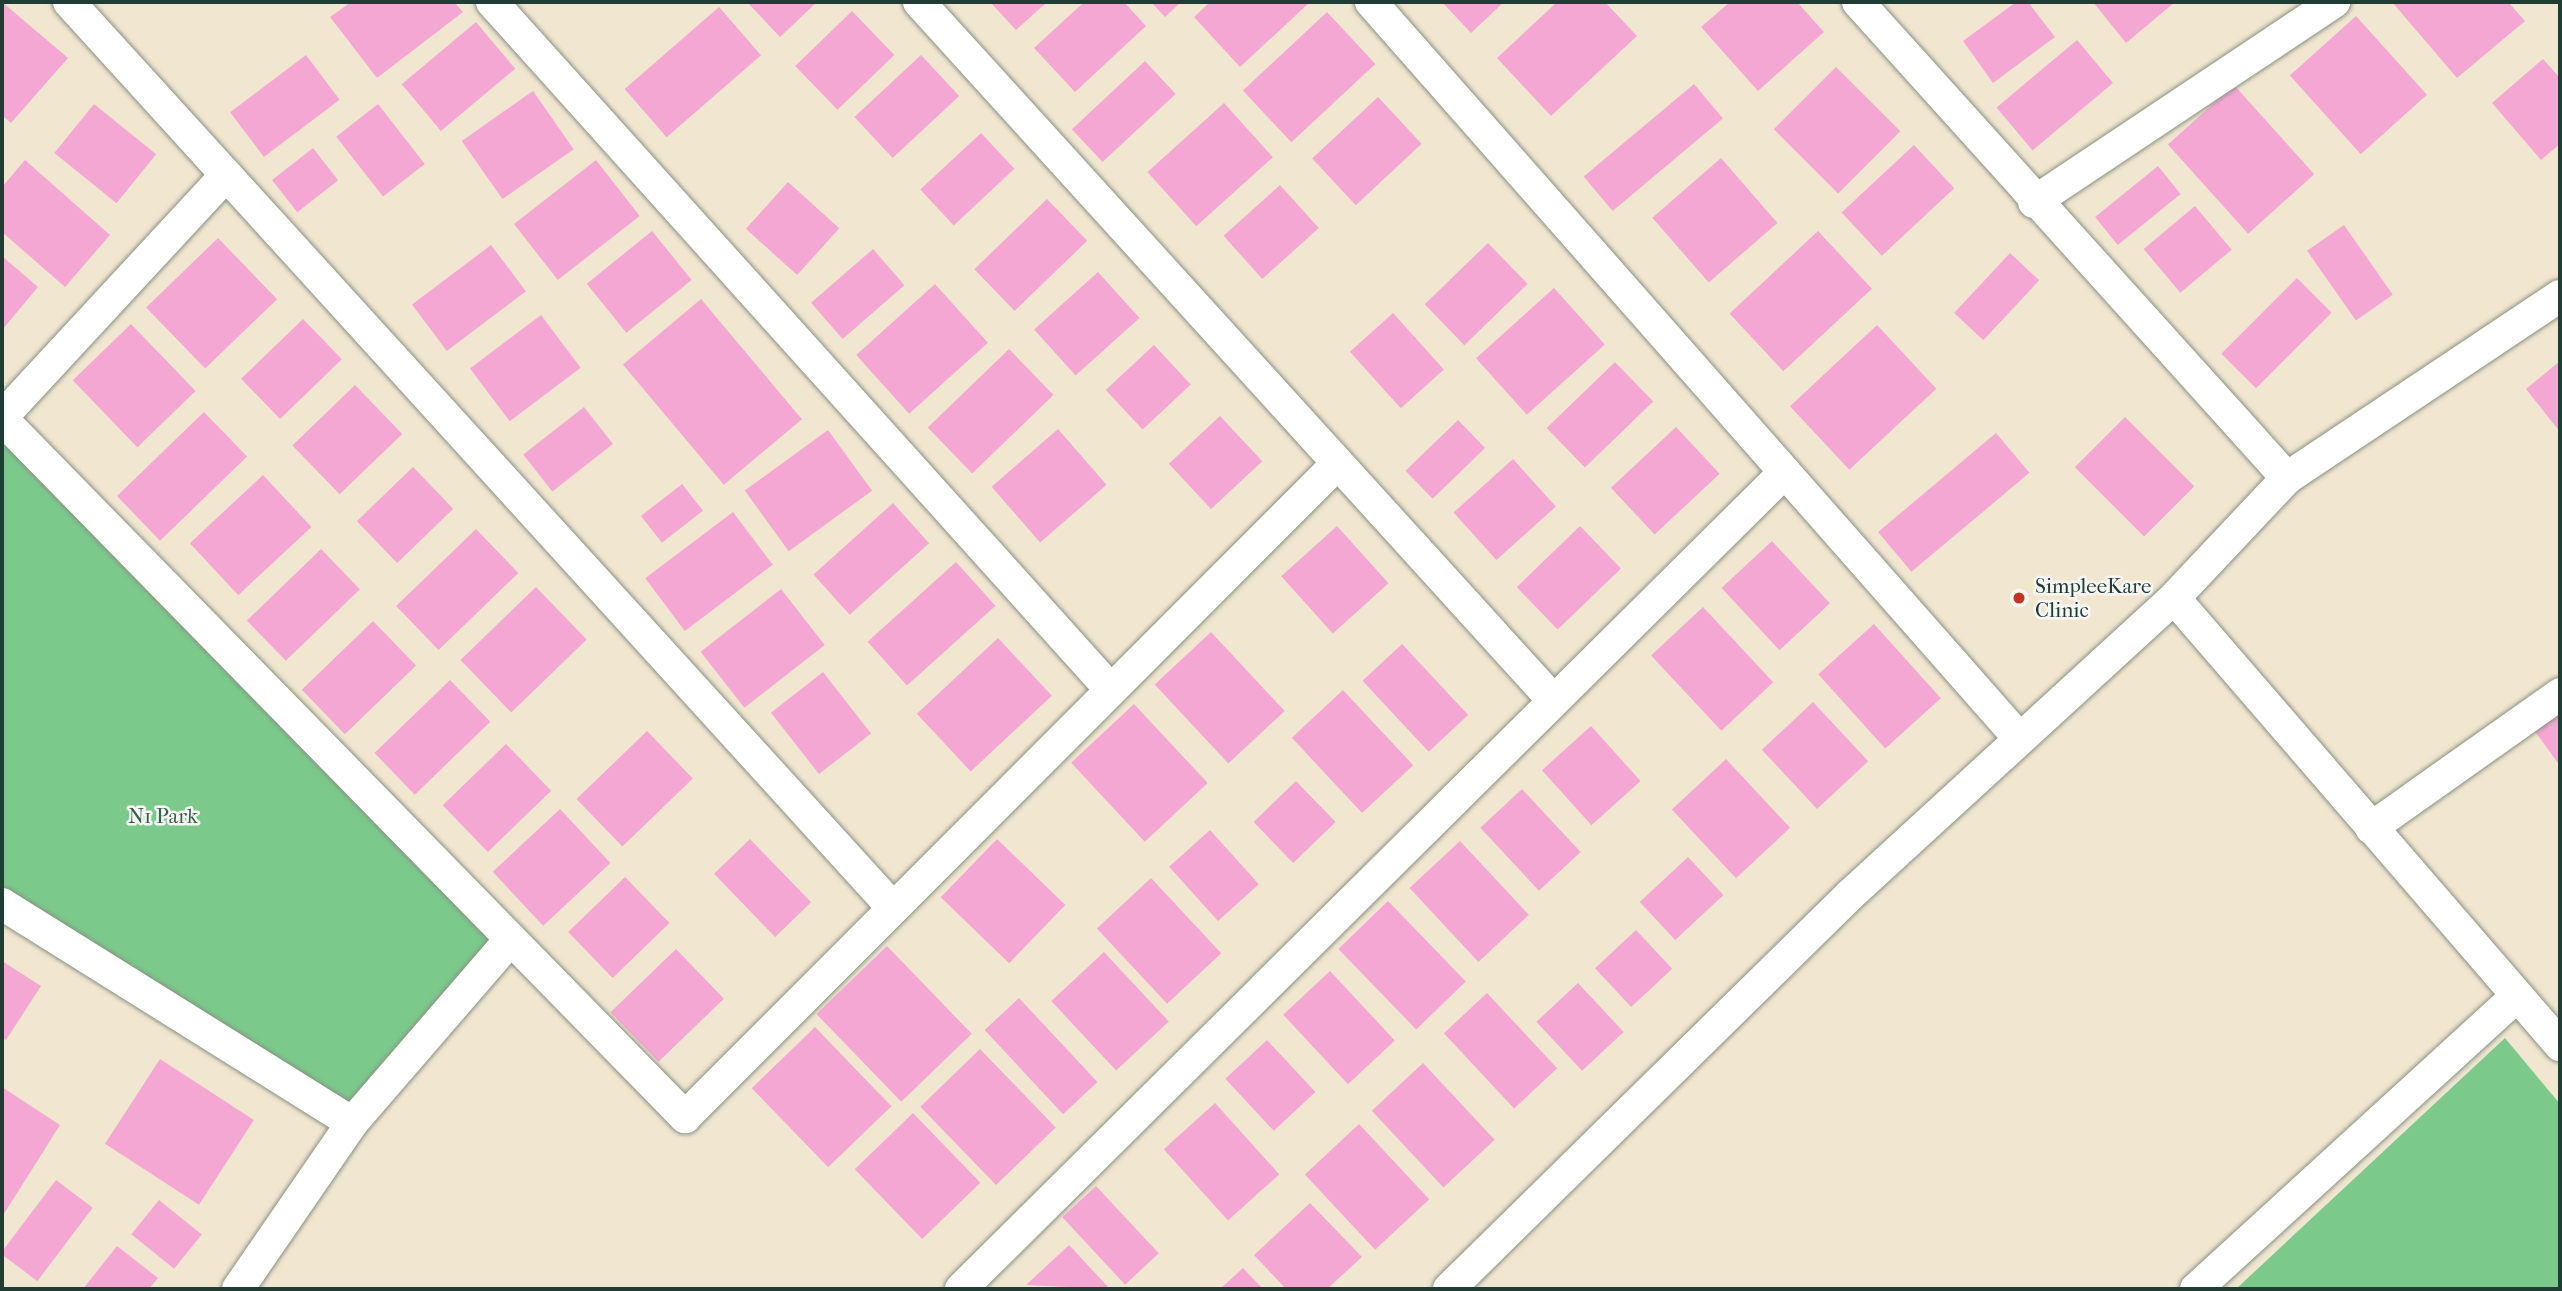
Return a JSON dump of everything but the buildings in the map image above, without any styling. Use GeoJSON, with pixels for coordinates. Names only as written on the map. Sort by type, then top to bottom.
{"type":"FeatureCollection","features":[{"type":"Feature","properties":{"kind":"street"},"geometry":{"type":"LineString","coordinates":[[69,2],[893,908]]}},
{"type":"Feature","properties":{"kind":"street"},"geometry":{"type":"LineString","coordinates":[[492,2],[1111,690]]}},
{"type":"Feature","properties":{"kind":"street"},"geometry":{"type":"LineString","coordinates":[[919,2],[1552,699]]}},
{"type":"Feature","properties":{"kind":"street"},"geometry":{"type":"LineString","coordinates":[[1371,2],[2019,737]]}},
{"type":"Feature","properties":{"kind":"street"},"geometry":{"type":"LineString","coordinates":[[1858,2],[2034,202],[2287,478]]}},
{"type":"Feature","properties":{"kind":"street"},"geometry":{"type":"LineString","coordinates":[[2034,202],[2334,2]]}},
{"type":"Feature","properties":{"kind":"street"},"geometry":{"type":"LineString","coordinates":[[226,175],[2,418],[685,1117],[1337,464]]}},
{"type":"Feature","properties":{"kind":"street"},"geometry":{"type":"LineString","coordinates":[[1449,1289],[1850,895],[2019,737],[2174,598],[2287,478],[2560,296]]}},
{"type":"Feature","properties":{"kind":"street"},"geometry":{"type":"LineString","coordinates":[[961,1289],[1552,699],[1785,472]]}},
{"type":"Feature","properties":{"kind":"street"},"geometry":{"type":"LineString","coordinates":[[2174,598],[2560,1045]]}},
{"type":"Feature","properties":{"kind":"street"},"geometry":{"type":"LineString","coordinates":[[2371,828],[2560,694]]}},
{"type":"Feature","properties":{"kind":"street"},"geometry":{"type":"LineString","coordinates":[[2,904],[352,1123]]}},
{"type":"Feature","properties":{"kind":"street"},"geometry":{"type":"LineString","coordinates":[[238,1289],[352,1123],[510,940]]}},
{"type":"Feature","properties":{"kind":"street"},"geometry":{"type":"LineString","coordinates":[[2196,1289],[2517,996]]}},
{"type":"Feature","properties":{"kind":"green space","name":"N1 Park"},"geometry":{"type":"Polygon","coordinates":[[[2,419],[510,940],[352,1123],[2,904],[2,419]]]}},
{"type":"Feature","properties":{"kind":"green space"},"geometry":{"type":"Polygon","coordinates":[[[2505,1038],[2560,1104],[2560,1289],[2236,1289],[2505,1038]]]}},
{"type":"Feature","properties":{"kind":"place","name":"SimpleeKare Clinic"},"geometry":{"type":"Point","coordinates":[2019,598]}}]}
